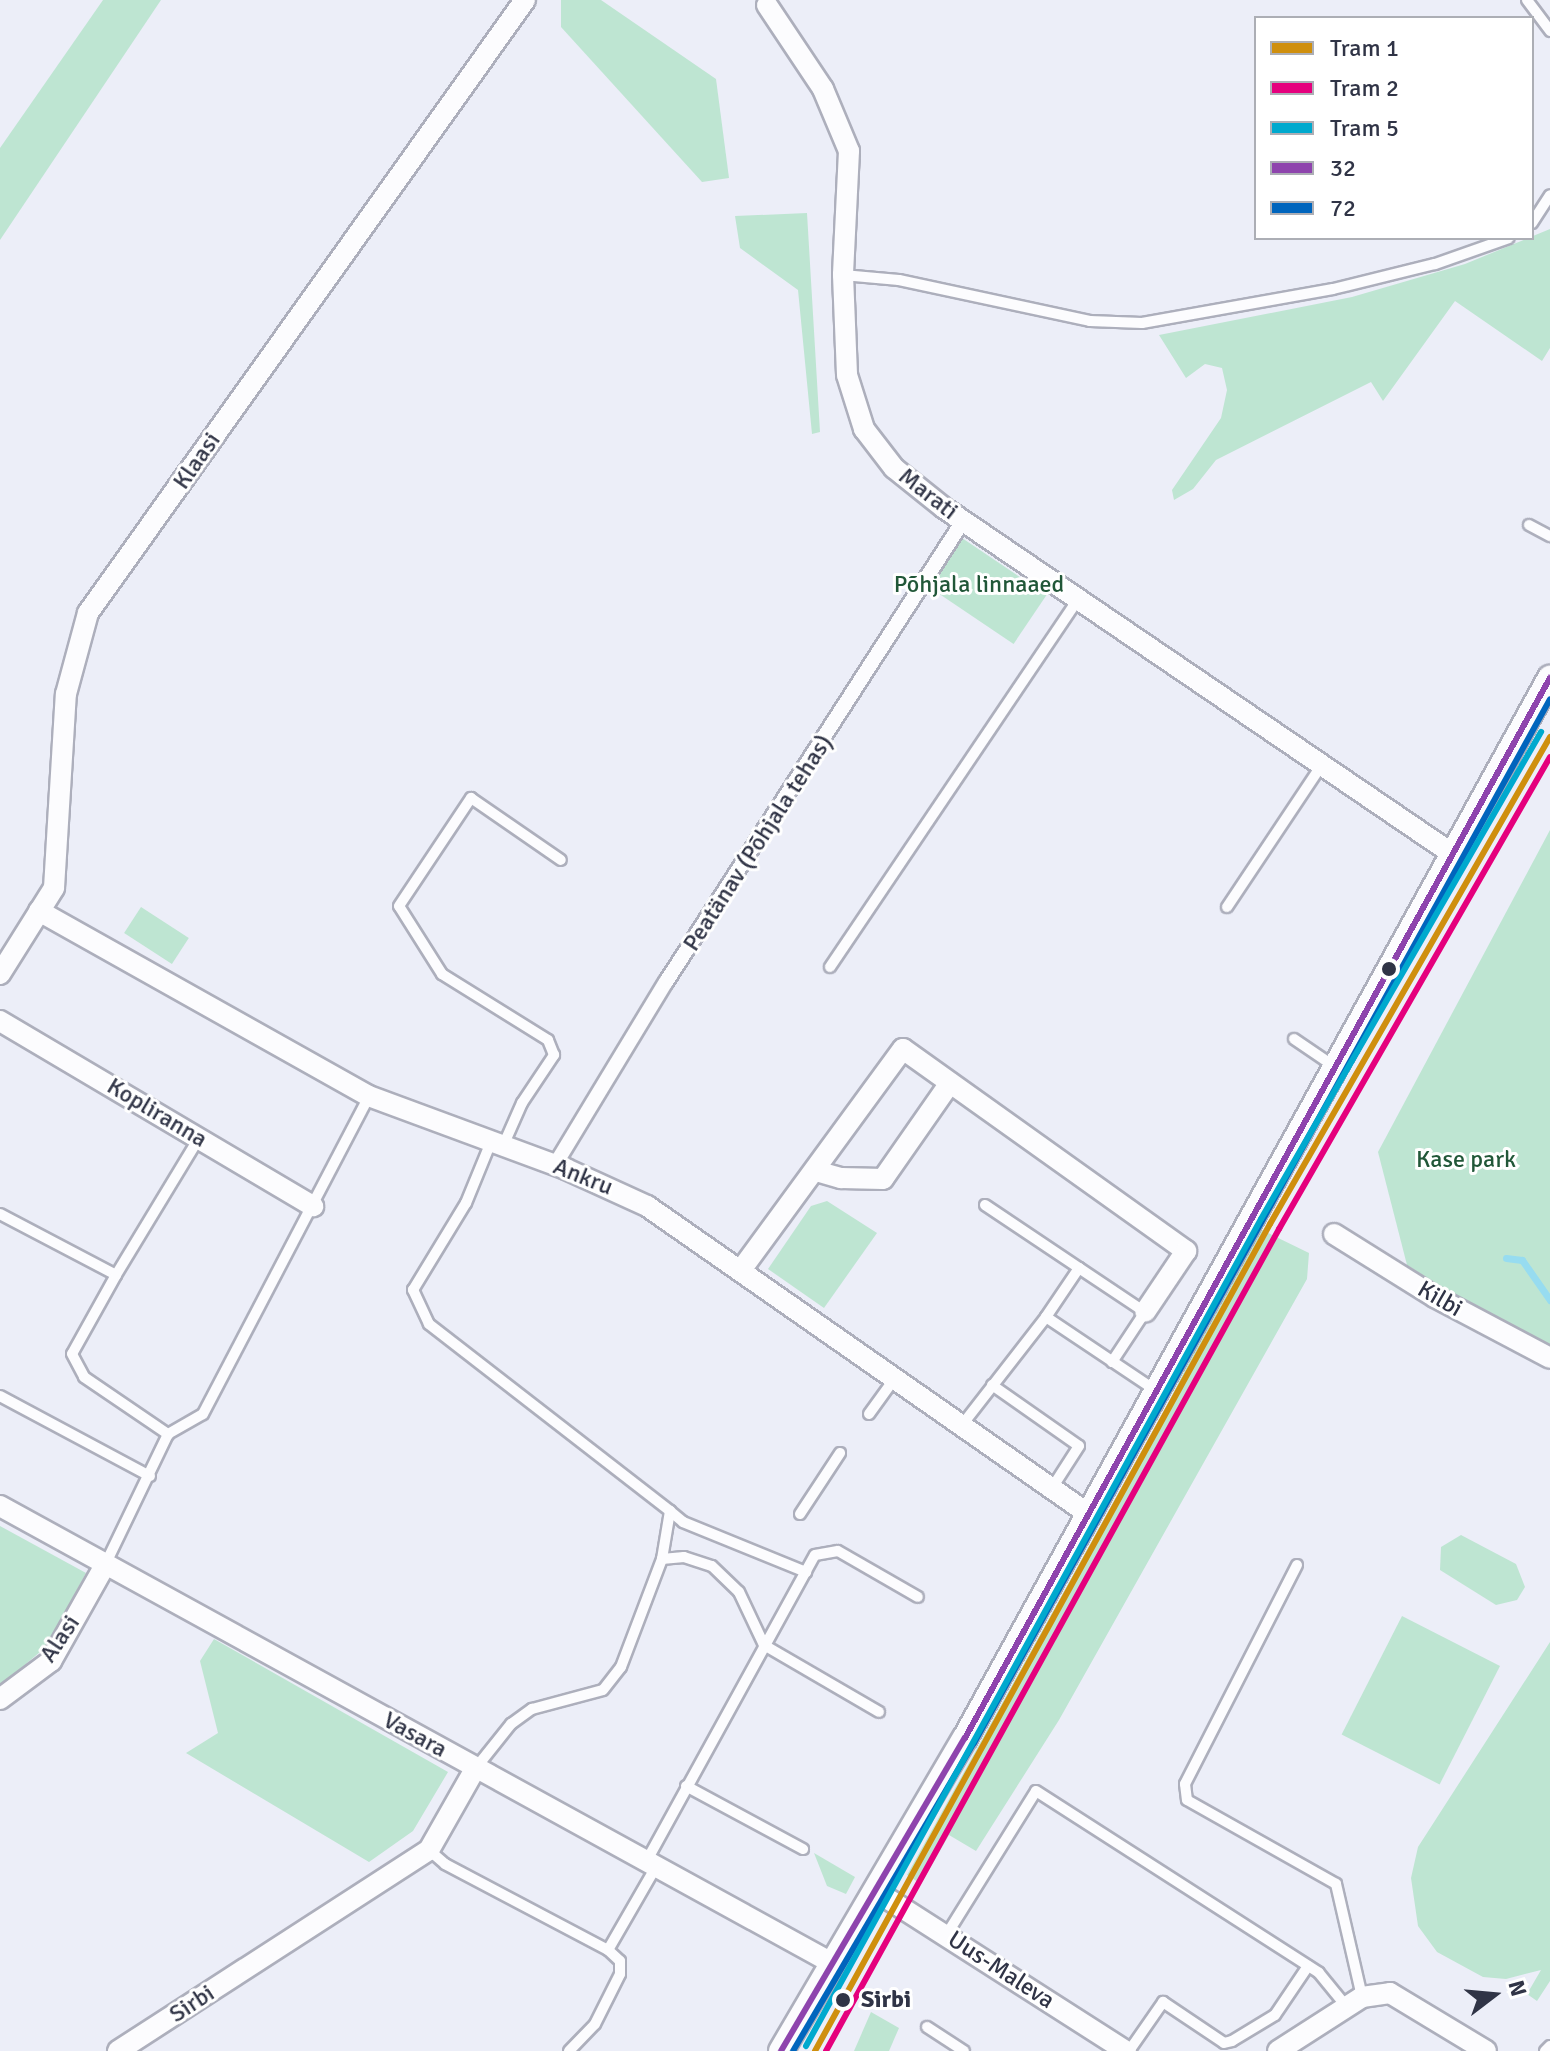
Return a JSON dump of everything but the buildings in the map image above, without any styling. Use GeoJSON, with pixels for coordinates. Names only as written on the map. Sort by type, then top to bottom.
{"type":"FeatureCollection","features":[{"type":"Feature","properties":{"kind":"street","name":"Klaasi"},"geometry":{"type":"LineString","coordinates":[[0,974],[54,888],[66,694],[88,613],[525,0]]}},
{"type":"Feature","properties":{"kind":"street","name":"Marati"},"geometry":{"type":"LineString","coordinates":[[763,2],[823,89],[849,151],[843,275],[847,375],[864,429],[894,468],[963,521],[1454,855]]}},
{"type":"Feature","properties":{"kind":"street","name":"Peatänav (Põhjala tehas)"},"geometry":{"type":"LineString","coordinates":[[555,1165],[666,982],[963,521]]}},
{"type":"Feature","properties":{"kind":"street"},"geometry":{"type":"LineString","coordinates":[[781,2051],[1087,1513],[1550,678]]}},
{"type":"Feature","properties":{"kind":"street","name":"Ankru"},"geometry":{"type":"LineString","coordinates":[[39,911],[369,1096],[555,1165],[647,1206],[1087,1513]]}},
{"type":"Feature","properties":{"kind":"street","name":"Kopliranna"},"geometry":{"type":"LineString","coordinates":[[0,1021],[313,1206]]}},
{"type":"Feature","properties":{"kind":"street"},"geometry":{"type":"LineString","coordinates":[[741,1270],[903,1049],[1186,1251],[1145,1312]]}},
{"type":"Feature","properties":{"kind":"street"},"geometry":{"type":"LineString","coordinates":[[816,1171],[841,1178],[883,1179],[950,1083]]}},
{"type":"Feature","properties":{"kind":"street","name":"Kilbi"},"geometry":{"type":"LineString","coordinates":[[1334,1234],[1435,1297],[1550,1358]]}},
{"type":"Feature","properties":{"kind":"street","name":"Vasara"},"geometry":{"type":"LineString","coordinates":[[0,1506],[830,1962]]}},
{"type":"Feature","properties":{"kind":"street","name":"Alasi"},"geometry":{"type":"LineString","coordinates":[[0,1699],[51,1661],[105,1565]]}},
{"type":"Feature","properties":{"kind":"street","name":"Sirbi"},"geometry":{"type":"LineString","coordinates":[[118,2051],[429,1850],[475,1769]]}},
{"type":"Feature","properties":{"kind":"street","name":"Uus-Maleva"},"geometry":{"type":"LineString","coordinates":[[874,1890],[1127,2051]]}},
{"type":"Feature","properties":{"kind":"street"},"geometry":{"type":"LineString","coordinates":[[1278,2051],[1354,2001],[1390,1993],[1486,2051]]}},
{"type":"Feature","properties":{"kind":"lane"},"geometry":{"type":"LineString","coordinates":[[1527,0],[1550,31]]}},
{"type":"Feature","properties":{"kind":"lane"},"geometry":{"type":"LineString","coordinates":[[1534,220],[1550,195]]}},
{"type":"Feature","properties":{"kind":"lane"},"geometry":{"type":"LineString","coordinates":[[843,275],[899,280],[1090,321],[1142,323],[1333,289],[1435,264],[1503,240]]}},
{"type":"Feature","properties":{"kind":"lane"},"geometry":{"type":"LineString","coordinates":[[1529,525],[1550,536]]}},
{"type":"Feature","properties":{"kind":"lane"},"geometry":{"type":"LineString","coordinates":[[830,967],[1078,600]]}},
{"type":"Feature","properties":{"kind":"lane"},"geometry":{"type":"LineString","coordinates":[[1227,907],[1321,766]]}},
{"type":"Feature","properties":{"kind":"lane"},"geometry":{"type":"LineString","coordinates":[[561,860],[471,798],[399,906],[442,974],[548,1040],[554,1055],[497,1144],[466,1203],[413,1290],[429,1324],[683,1522],[806,1572]]}},
{"type":"Feature","properties":{"kind":"lane"},"geometry":{"type":"LineString","coordinates":[[1294,1039],[1335,1067]]}},
{"type":"Feature","properties":{"kind":"lane"},"geometry":{"type":"LineString","coordinates":[[105,1565],[168,1434],[203,1414],[369,1096]]}},
{"type":"Feature","properties":{"kind":"lane"},"geometry":{"type":"LineString","coordinates":[[168,1434],[84,1377],[72,1354],[199,1138]]}},
{"type":"Feature","properties":{"kind":"lane"},"geometry":{"type":"LineString","coordinates":[[985,1205],[1145,1312],[1112,1362]]}},
{"type":"Feature","properties":{"kind":"lane"},"geometry":{"type":"LineString","coordinates":[[0,1214],[116,1275]]}},
{"type":"Feature","properties":{"kind":"lane"},"geometry":{"type":"LineString","coordinates":[[962,1425],[1046,1317],[1079,1268]]}},
{"type":"Feature","properties":{"kind":"lane"},"geometry":{"type":"LineString","coordinates":[[1046,1317],[1155,1390]]}},
{"type":"Feature","properties":{"kind":"lane"},"geometry":{"type":"LineString","coordinates":[[869,1414],[895,1378]]}},
{"type":"Feature","properties":{"kind":"lane"},"geometry":{"type":"LineString","coordinates":[[992,1385],[1079,1446],[1052,1488]]}},
{"type":"Feature","properties":{"kind":"lane"},"geometry":{"type":"LineString","coordinates":[[0,1396],[150,1476]]}},
{"type":"Feature","properties":{"kind":"lane"},"geometry":{"type":"LineString","coordinates":[[800,1514],[840,1453]]}},
{"type":"Feature","properties":{"kind":"lane"},"geometry":{"type":"LineString","coordinates":[[475,1769],[511,1724],[532,1709],[603,1690],[631,1647],[662,1559],[670,1511]]}},
{"type":"Feature","properties":{"kind":"lane"},"geometry":{"type":"LineString","coordinates":[[608,1950],[686,1786],[815,1555],[838,1551],[918,1597]]}},
{"type":"Feature","properties":{"kind":"lane"},"geometry":{"type":"LineString","coordinates":[[662,1559],[684,1557],[712,1566],[739,1592],[764,1645],[879,1712]]}},
{"type":"Feature","properties":{"kind":"lane"},"geometry":{"type":"LineString","coordinates":[[1297,1565],[1185,1784],[1187,1800],[1336,1884],[1354,2001]]}},
{"type":"Feature","properties":{"kind":"lane"},"geometry":{"type":"LineString","coordinates":[[686,1786],[803,1849]]}},
{"type":"Feature","properties":{"kind":"lane"},"geometry":{"type":"LineString","coordinates":[[947,1934],[1036,1791],[1308,1966],[1354,2001]]}},
{"type":"Feature","properties":{"kind":"lane"},"geometry":{"type":"LineString","coordinates":[[429,1850],[445,1864],[608,1950],[620,1961],[620,1974],[595,2024],[569,2051]]}},
{"type":"Feature","properties":{"kind":"lane"},"geometry":{"type":"LineString","coordinates":[[1127,2051],[1163,2002],[1224,2043],[1232,2041],[1275,2015],[1308,1966]]}},
{"type":"Feature","properties":{"kind":"lane"},"geometry":{"type":"LineString","coordinates":[[927,2027],[964,2051]]}},
{"type":"Feature","properties":{"kind":"lane"},"geometry":{"type":"LineString","coordinates":[[1545,2051],[1550,2046]]}},
{"type":"Feature","properties":{"kind":"green space"},"geometry":{"type":"Polygon","coordinates":[[[103,0],[161,0],[0,240],[0,148],[103,0]]]}},
{"type":"Feature","properties":{"kind":"green space"},"geometry":{"type":"Polygon","coordinates":[[[561,0],[601,0],[716,79],[729,178],[702,182],[561,27],[561,0]]]}},
{"type":"Feature","properties":{"kind":"green space"},"geometry":{"type":"Polygon","coordinates":[[[807,213],[820,432],[812,434],[798,290],[740,248],[735,216],[807,213]]]}},
{"type":"Feature","properties":{"kind":"green space"},"geometry":{"type":"Polygon","coordinates":[[[1550,229],[1550,348],[1542,361],[1455,301],[1383,401],[1371,382],[1216,460],[1193,489],[1174,500],[1172,490],[1221,418],[1227,390],[1222,368],[1205,364],[1186,378],[1159,335],[1352,297],[1465,264],[1523,240],[1534,240],[1534,236],[1550,229]]]}},
{"type":"Feature","properties":{"kind":"green space","name":"Põhjala linnaaed"},"geometry":{"type":"Polygon","coordinates":[[[962,538],[1047,595],[1014,644],[929,587],[962,538]]]}},
{"type":"Feature","properties":{"kind":"green space","name":"Kase park"},"geometry":{"type":"Polygon","coordinates":[[[1550,830],[1550,1349],[1511,1333],[1407,1265],[1378,1152],[1550,830]]]}},
{"type":"Feature","properties":{"kind":"green space"},"geometry":{"type":"Polygon","coordinates":[[[141,907],[189,938],[172,964],[124,933],[141,907]]]}},
{"type":"Feature","properties":{"kind":"green space"},"geometry":{"type":"Polygon","coordinates":[[[827,1201],[877,1233],[824,1308],[768,1269],[811,1206],[827,1201]]]}},
{"type":"Feature","properties":{"kind":"green space"},"geometry":{"type":"Polygon","coordinates":[[[1258,1228],[1309,1253],[1307,1279],[1059,1720],[976,1851],[949,1835],[921,1884],[907,1875],[1167,1405],[1258,1228]]]}},
{"type":"Feature","properties":{"kind":"green space"},"geometry":{"type":"Polygon","coordinates":[[[0,1526],[86,1573],[47,1646],[0,1686],[0,1526]]]}},
{"type":"Feature","properties":{"kind":"green space"},"geometry":{"type":"Polygon","coordinates":[[[1461,1535],[1516,1564],[1525,1587],[1517,1600],[1496,1605],[1440,1570],[1441,1547],[1461,1535]]]}},
{"type":"Feature","properties":{"kind":"green space"},"geometry":{"type":"Polygon","coordinates":[[[1402,1616],[1500,1666],[1440,1784],[1342,1735],[1402,1616]]]}},
{"type":"Feature","properties":{"kind":"green space"},"geometry":{"type":"Polygon","coordinates":[[[214,1639],[448,1772],[413,1831],[369,1862],[186,1753],[218,1733],[200,1661],[214,1639]]]}},
{"type":"Feature","properties":{"kind":"green space"},"geometry":{"type":"Polygon","coordinates":[[[1550,1642],[1550,1981],[1537,2001],[1527,1994],[1541,1970],[1506,1979],[1483,1977],[1437,1952],[1418,1926],[1411,1878],[1418,1847],[1550,1642]]]}},
{"type":"Feature","properties":{"kind":"green space"},"geometry":{"type":"Polygon","coordinates":[[[814,1853],[855,1877],[846,1894],[827,1886],[814,1853]]]}},
{"type":"Feature","properties":{"kind":"green space"},"geometry":{"type":"Polygon","coordinates":[[[871,2012],[899,2028],[889,2051],[854,2051],[871,2012]]]}},
{"type":"Feature","properties":{"kind":"waterway"},"geometry":{"type":"LineString","coordinates":[[1506,1258],[1522,1260],[1550,1300]]}},
{"type":"Feature","properties":{"kind":"tram line","name":"5"},"geometry":{"type":"LineString","coordinates":[[806,2046],[1261,1219],[1541,732]]}},
{"type":"Feature","properties":{"kind":"tram line","name":"1"},"geometry":{"type":"LineString","coordinates":[[815,2051],[1270,1224],[1550,737]]}},
{"type":"Feature","properties":{"kind":"tram line","name":"2"},"geometry":{"type":"LineString","coordinates":[[826,2051],[1279,1229],[1550,757]]}},
{"type":"Feature","properties":{"kind":"transit line","name":"32"},"geometry":{"type":"LineString","coordinates":[[781,2051],[965,1738],[1550,678]]}},
{"type":"Feature","properties":{"kind":"transit line","name":"72"},"geometry":{"type":"LineString","coordinates":[[793,2051],[974,1743],[1550,699]]}},
{"type":"Feature","properties":{"kind":"place","name":"Sirbi"},"geometry":{"type":"Point","coordinates":[843,2000]}}]}
